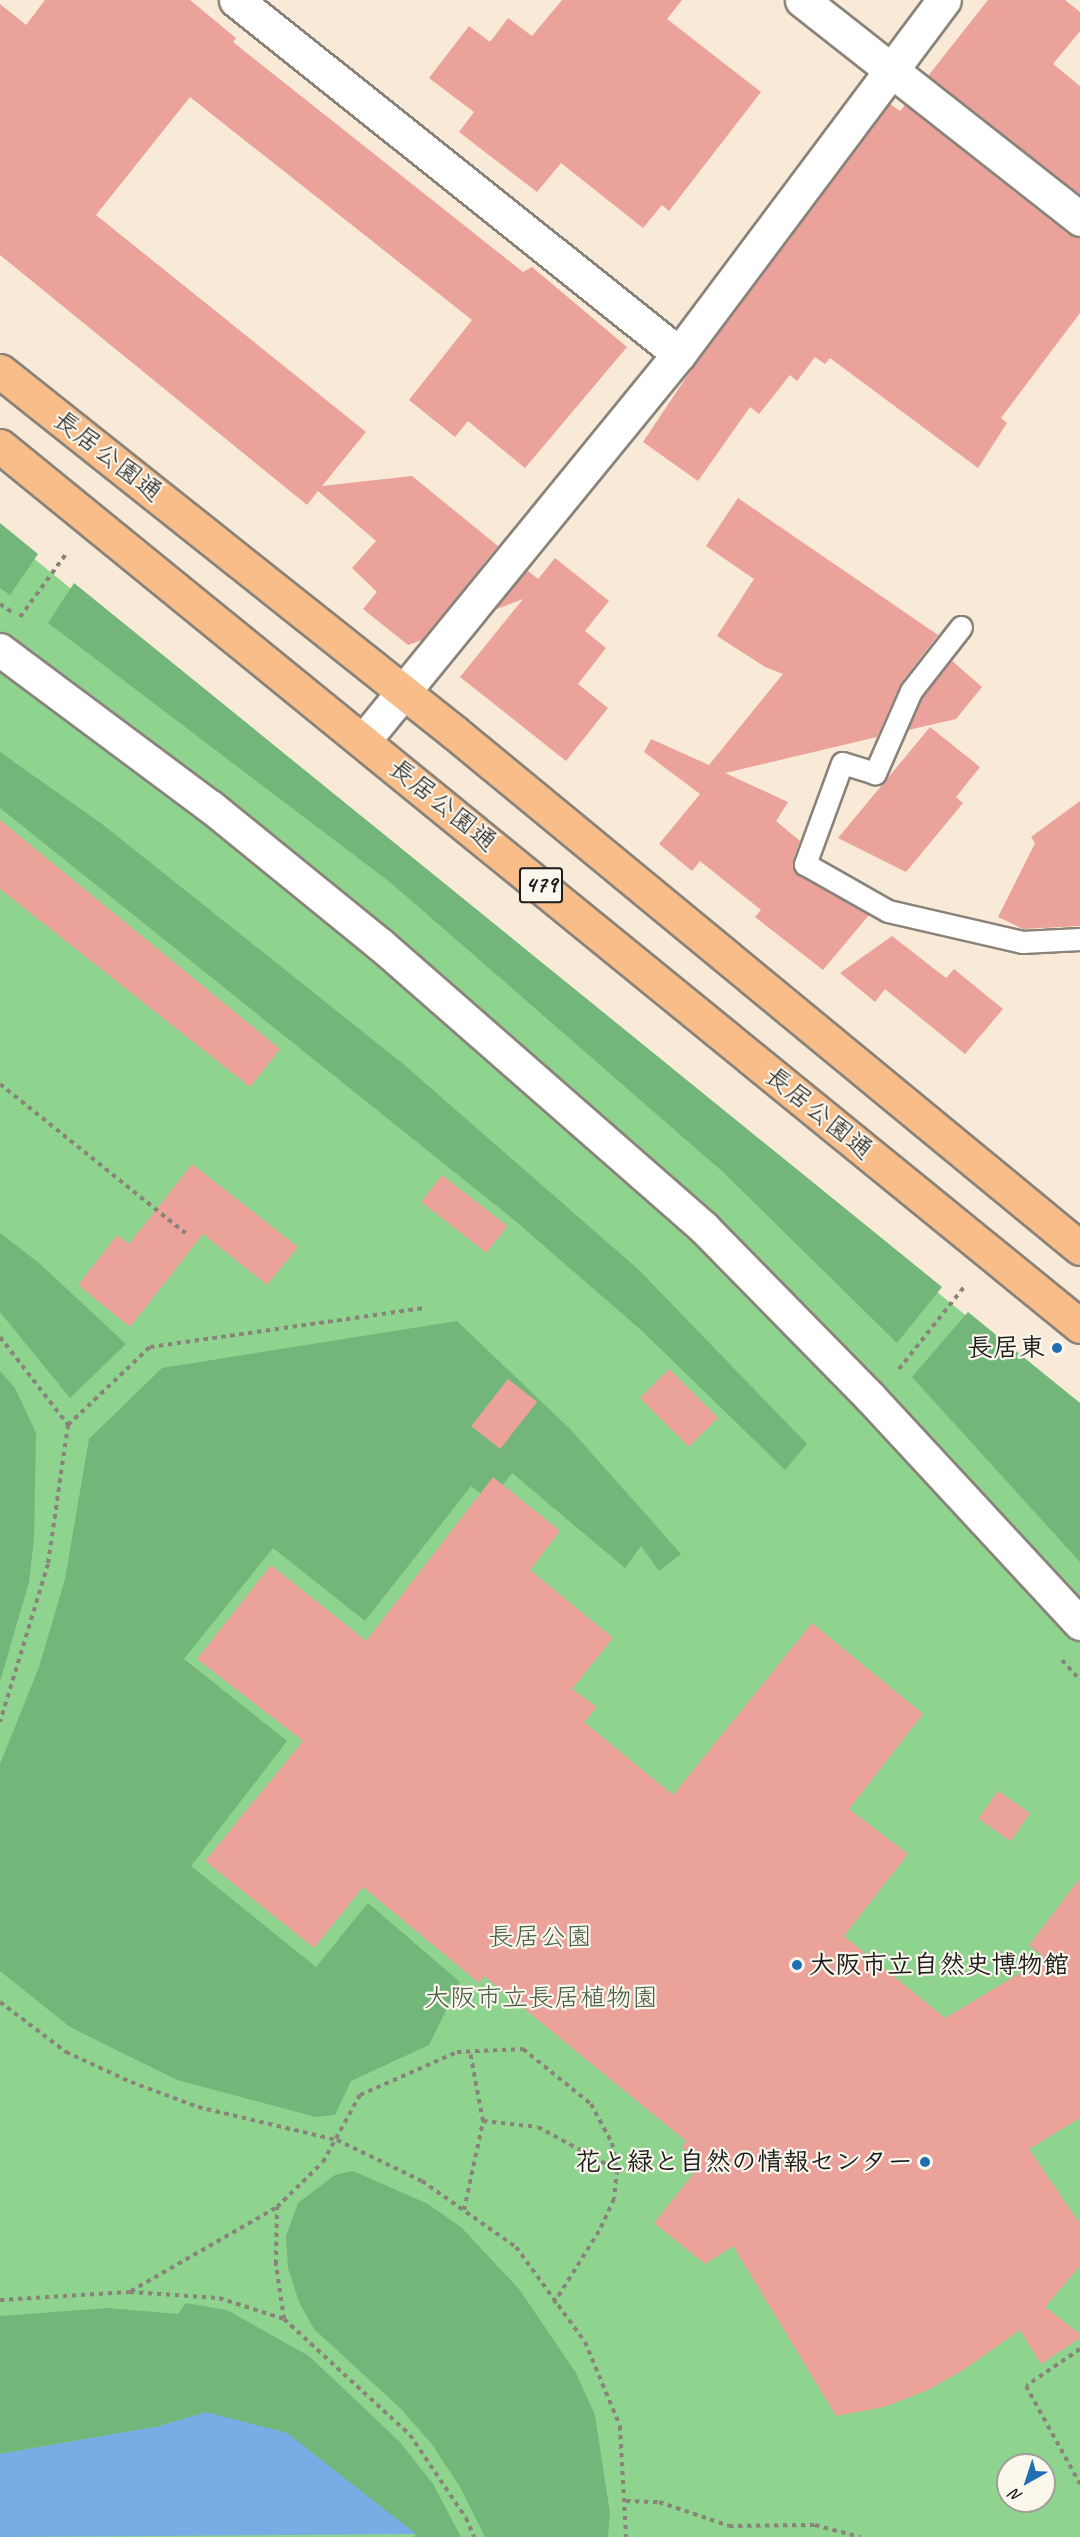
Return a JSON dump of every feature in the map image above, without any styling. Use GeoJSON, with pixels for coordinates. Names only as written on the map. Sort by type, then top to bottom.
{"type":"FeatureCollection","features":[{"type":"Feature","properties":{"kind":"highway","name":"長居公園通"},"geometry":{"type":"LineString","coordinates":[[0,371],[403,691],[1080,1248]]}},
{"type":"Feature","properties":{"kind":"highway","name":"長居公園通"},"geometry":{"type":"LineString","coordinates":[[0,446],[364,740],[1080,1326]]}},
{"type":"Feature","properties":{"kind":"street"},"geometry":{"type":"LineString","coordinates":[[236,0],[679,354]]}},
{"type":"Feature","properties":{"kind":"street"},"geometry":{"type":"LineString","coordinates":[[802,0],[1080,219]]}},
{"type":"Feature","properties":{"kind":"street"},"geometry":{"type":"LineString","coordinates":[[364,740],[679,354],[944,0]]}},
{"type":"Feature","properties":{"kind":"street"},"geometry":{"type":"LineString","coordinates":[[0,650],[211,807],[381,945],[704,1228],[871,1398],[1080,1624]]}},
{"type":"Feature","properties":{"kind":"lane"},"geometry":{"type":"LineString","coordinates":[[961,627],[911,691],[875,773],[842,763],[805,864],[888,911],[1022,942],[1080,939]]}},
{"type":"Feature","properties":{"kind":"path"},"geometry":{"type":"LineString","coordinates":[[20,618],[66,554]]}},
{"type":"Feature","properties":{"kind":"path"},"geometry":{"type":"LineString","coordinates":[[0,1084],[184,1233]]}},
{"type":"Feature","properties":{"kind":"path"},"geometry":{"type":"LineString","coordinates":[[897,1372],[964,1287]]}},
{"type":"Feature","properties":{"kind":"path"},"geometry":{"type":"LineString","coordinates":[[0,1722],[48,1564],[68,1425],[150,1347],[424,1308]]}},
{"type":"Feature","properties":{"kind":"path"},"geometry":{"type":"LineString","coordinates":[[0,1337],[68,1425]]}},
{"type":"Feature","properties":{"kind":"path"},"geometry":{"type":"LineString","coordinates":[[1057,1655],[1080,1680]]}},
{"type":"Feature","properties":{"kind":"path"},"geometry":{"type":"LineString","coordinates":[[0,2002],[66,2052],[131,2082],[198,2107],[337,2140],[422,2181],[516,2247],[554,2303],[585,2342],[620,2427],[626,2501],[626,2537]]}},
{"type":"Feature","properties":{"kind":"path"},"geometry":{"type":"LineString","coordinates":[[130,2292],[277,2207],[323,2162],[360,2095],[457,2052],[523,2049],[591,2104],[612,2143],[617,2170],[615,2199],[554,2303]]}},
{"type":"Feature","properties":{"kind":"path"},"geometry":{"type":"LineString","coordinates":[[464,2210],[483,2121],[470,2052]]}},
{"type":"Feature","properties":{"kind":"path"},"geometry":{"type":"LineString","coordinates":[[483,2121],[538,2127],[617,2170]]}},
{"type":"Feature","properties":{"kind":"path"},"geometry":{"type":"LineString","coordinates":[[277,2207],[276,2265],[284,2319]]}},
{"type":"Feature","properties":{"kind":"path"},"geometry":{"type":"LineString","coordinates":[[0,2300],[130,2292],[219,2298],[284,2319],[410,2435],[466,2517],[474,2537]]}},
{"type":"Feature","properties":{"kind":"path"},"geometry":{"type":"LineString","coordinates":[[1080,2349],[1026,2386],[1080,2484]]}},
{"type":"Feature","properties":{"kind":"path"},"geometry":{"type":"LineString","coordinates":[[626,2501],[659,2502],[729,2526],[815,2525],[860,2537]]}},
{"type":"Feature","properties":{"kind":"green space"},"geometry":{"type":"Polygon","coordinates":[[[0,523],[38,554],[10,595],[0,588],[0,523]]]}},
{"type":"Feature","properties":{"kind":"green space","name":"大阪市立長居植物園"},"geometry":{"type":"Polygon","coordinates":[[[0,531],[1080,1408],[1080,2537],[0,2537],[0,531]]]}},
{"type":"Feature","properties":{"kind":"green space"},"geometry":{"type":"Polygon","coordinates":[[[74,583],[942,1287],[897,1343],[723,1172],[391,883],[48,623],[74,583]]]}},
{"type":"Feature","properties":{"kind":"green space"},"geometry":{"type":"Polygon","coordinates":[[[0,752],[102,824],[402,1063],[639,1270],[807,1444],[785,1470],[641,1330],[513,1219],[0,808],[0,752]]]}},
{"type":"Feature","properties":{"kind":"green space"},"geometry":{"type":"Polygon","coordinates":[[[0,1233],[39,1263],[126,1344],[70,1398],[0,1312],[0,1233]]]}},
{"type":"Feature","properties":{"kind":"green space"},"geometry":{"type":"Polygon","coordinates":[[[968,1312],[1080,1403],[1080,1562],[912,1377],[968,1312]]]}},
{"type":"Feature","properties":{"kind":"green space"},"geometry":{"type":"Polygon","coordinates":[[[457,1321],[570,1429],[681,1554],[659,1571],[641,1546],[625,1568],[512,1473],[490,1501],[471,1486],[365,1621],[273,1548],[184,1659],[287,1741],[191,1866],[316,1967],[368,1903],[460,1982],[429,2045],[351,2081],[335,2115],[316,2117],[177,2080],[70,2027],[0,1971],[0,1764],[39,1667],[65,1579],[89,1439],[162,1368],[457,1321]]]}},
{"type":"Feature","properties":{"kind":"green space"},"geometry":{"type":"Polygon","coordinates":[[[0,1371],[15,1388],[36,1433],[34,1538],[29,1582],[0,1682],[0,1371]]]}},
{"type":"Feature","properties":{"kind":"green space"},"geometry":{"type":"Polygon","coordinates":[[[353,2171],[426,2203],[461,2227],[519,2289],[576,2373],[595,2415],[610,2513],[608,2537],[485,2537],[460,2487],[431,2443],[401,2409],[314,2329],[299,2302],[288,2268],[286,2236],[298,2203],[335,2175],[353,2171]]]}},
{"type":"Feature","properties":{"kind":"green space"},"geometry":{"type":"Polygon","coordinates":[[[186,2303],[227,2310],[309,2356],[400,2442],[433,2484],[461,2537],[413,2537],[416,2535],[206,2412],[160,2426],[0,2454],[0,2316],[108,2308],[178,2314],[186,2303]]]}},
{"type":"Feature","properties":{"kind":"water"},"geometry":{"type":"Polygon","coordinates":[[[206,2412],[287,2433],[416,2534],[0,2537],[0,2454],[160,2426],[206,2412]]]}},
{"type":"Feature","properties":{"kind":"building"},"geometry":{"type":"Polygon","coordinates":[[[45,0],[190,0],[236,38],[233,42],[523,272],[532,267],[627,347],[525,468],[468,421],[455,437],[409,400],[472,320],[190,97],[96,215],[366,432],[322,486],[412,476],[498,546],[422,640],[408,645],[363,609],[377,592],[352,568],[376,541],[318,491],[307,505],[0,255],[0,4],[26,25],[45,0]]]}},
{"type":"Feature","properties":{"kind":"building"},"geometry":{"type":"Polygon","coordinates":[[[562,0],[682,0],[667,19],[761,92],[669,211],[662,205],[643,228],[561,163],[537,192],[459,132],[474,112],[429,78],[469,26],[490,42],[508,18],[532,36],[562,0]]]}},
{"type":"Feature","properties":{"kind":"building"},"geometry":{"type":"Polygon","coordinates":[[[988,0],[1065,0],[1080,12],[1080,31],[1053,64],[1080,86],[1080,195],[928,76],[988,0]]]}},
{"type":"Feature","properties":{"kind":"building"},"geometry":{"type":"Polygon","coordinates":[[[890,104],[900,111],[905,105],[1068,234],[1080,237],[1080,313],[1001,418],[1007,423],[978,468],[830,358],[825,364],[815,357],[797,381],[790,375],[759,414],[750,407],[698,481],[643,442],[695,364],[890,104]]]}},
{"type":"Feature","properties":{"kind":"building"},"geometry":{"type":"Polygon","coordinates":[[[738,498],[938,635],[901,683],[877,737],[725,773],[788,802],[776,821],[800,841],[793,860],[795,871],[869,915],[823,970],[755,917],[761,910],[700,861],[692,871],[659,844],[700,794],[644,752],[651,739],[709,765],[783,674],[765,667],[717,636],[754,579],[706,546],[738,498]]]}},
{"type":"Feature","properties":{"kind":"building"},"geometry":{"type":"Polygon","coordinates":[[[555,558],[609,601],[585,631],[606,648],[578,684],[608,708],[566,761],[460,677],[523,599],[494,610],[527,570],[538,579],[555,558]]]}},
{"type":"Feature","properties":{"kind":"building"},"geometry":{"type":"Polygon","coordinates":[[[951,660],[982,687],[956,719],[908,730],[922,698],[951,660]]]}},
{"type":"Feature","properties":{"kind":"building"},"geometry":{"type":"Polygon","coordinates":[[[930,727],[980,767],[956,797],[963,803],[906,872],[838,838],[930,727]]]}},
{"type":"Feature","properties":{"kind":"building"},"geometry":{"type":"Polygon","coordinates":[[[1080,801],[1080,926],[1023,929],[998,917],[1035,843],[1031,837],[1080,801]]]}},
{"type":"Feature","properties":{"kind":"building"},"geometry":{"type":"Polygon","coordinates":[[[0,820],[280,1049],[250,1087],[0,889],[0,820]]]}},
{"type":"Feature","properties":{"kind":"building"},"geometry":{"type":"Polygon","coordinates":[[[892,936],[946,978],[954,969],[1003,1009],[965,1054],[885,989],[875,1002],[840,973],[892,936]]]}},
{"type":"Feature","properties":{"kind":"building"},"geometry":{"type":"Polygon","coordinates":[[[192,1164],[298,1247],[267,1285],[203,1234],[130,1327],[78,1285],[117,1235],[129,1244],[192,1164]]]}},
{"type":"Feature","properties":{"kind":"building"},"geometry":{"type":"Polygon","coordinates":[[[442,1175],[507,1226],[486,1253],[421,1202],[442,1175]]]}},
{"type":"Feature","properties":{"kind":"building"},"geometry":{"type":"Polygon","coordinates":[[[669,1369],[718,1418],[689,1447],[640,1398],[669,1369]]]}},
{"type":"Feature","properties":{"kind":"building"},"geometry":{"type":"Polygon","coordinates":[[[508,1379],[537,1402],[500,1449],[471,1426],[508,1379]]]}},
{"type":"Feature","properties":{"kind":"building","name":"大阪市立自然史博物館"},"geometry":{"type":"Polygon","coordinates":[[[493,1477],[560,1531],[530,1570],[613,1638],[572,1689],[597,1707],[584,1722],[673,1795],[812,1623],[923,1714],[849,1809],[908,1854],[844,1936],[945,2018],[1045,1958],[1029,1945],[1080,1878],[1080,2118],[1029,2149],[1080,2224],[1080,2266],[1045,2307],[1080,2334],[1080,2338],[1041,2364],[1020,2330],[963,2370],[928,2390],[884,2407],[836,2416],[733,2246],[705,2264],[654,2223],[701,2164],[682,2147],[686,2141],[484,1976],[479,1983],[363,1887],[314,1948],[205,1861],[303,1741],[197,1659],[271,1565],[366,1641],[493,1477]]]}},
{"type":"Feature","properties":{"kind":"building"},"geometry":{"type":"Polygon","coordinates":[[[998,1791],[1030,1813],[1010,1841],[978,1819],[998,1791]]]}},
{"type":"Feature","properties":{"kind":"place","name":"長居東"},"geometry":{"type":"Point","coordinates":[1057,1348]}},
{"type":"Feature","properties":{"kind":"place","name":"大阪市立自然史博物館"},"geometry":{"type":"Point","coordinates":[797,1965]}},
{"type":"Feature","properties":{"kind":"place","name":"花と緑と自然の情報センター"},"geometry":{"type":"Point","coordinates":[925,2162]}},
{"type":"Feature","properties":{"kind":"park label","name":"長居公園"},"geometry":{"type":"Point","coordinates":[540,1937]}}]}
